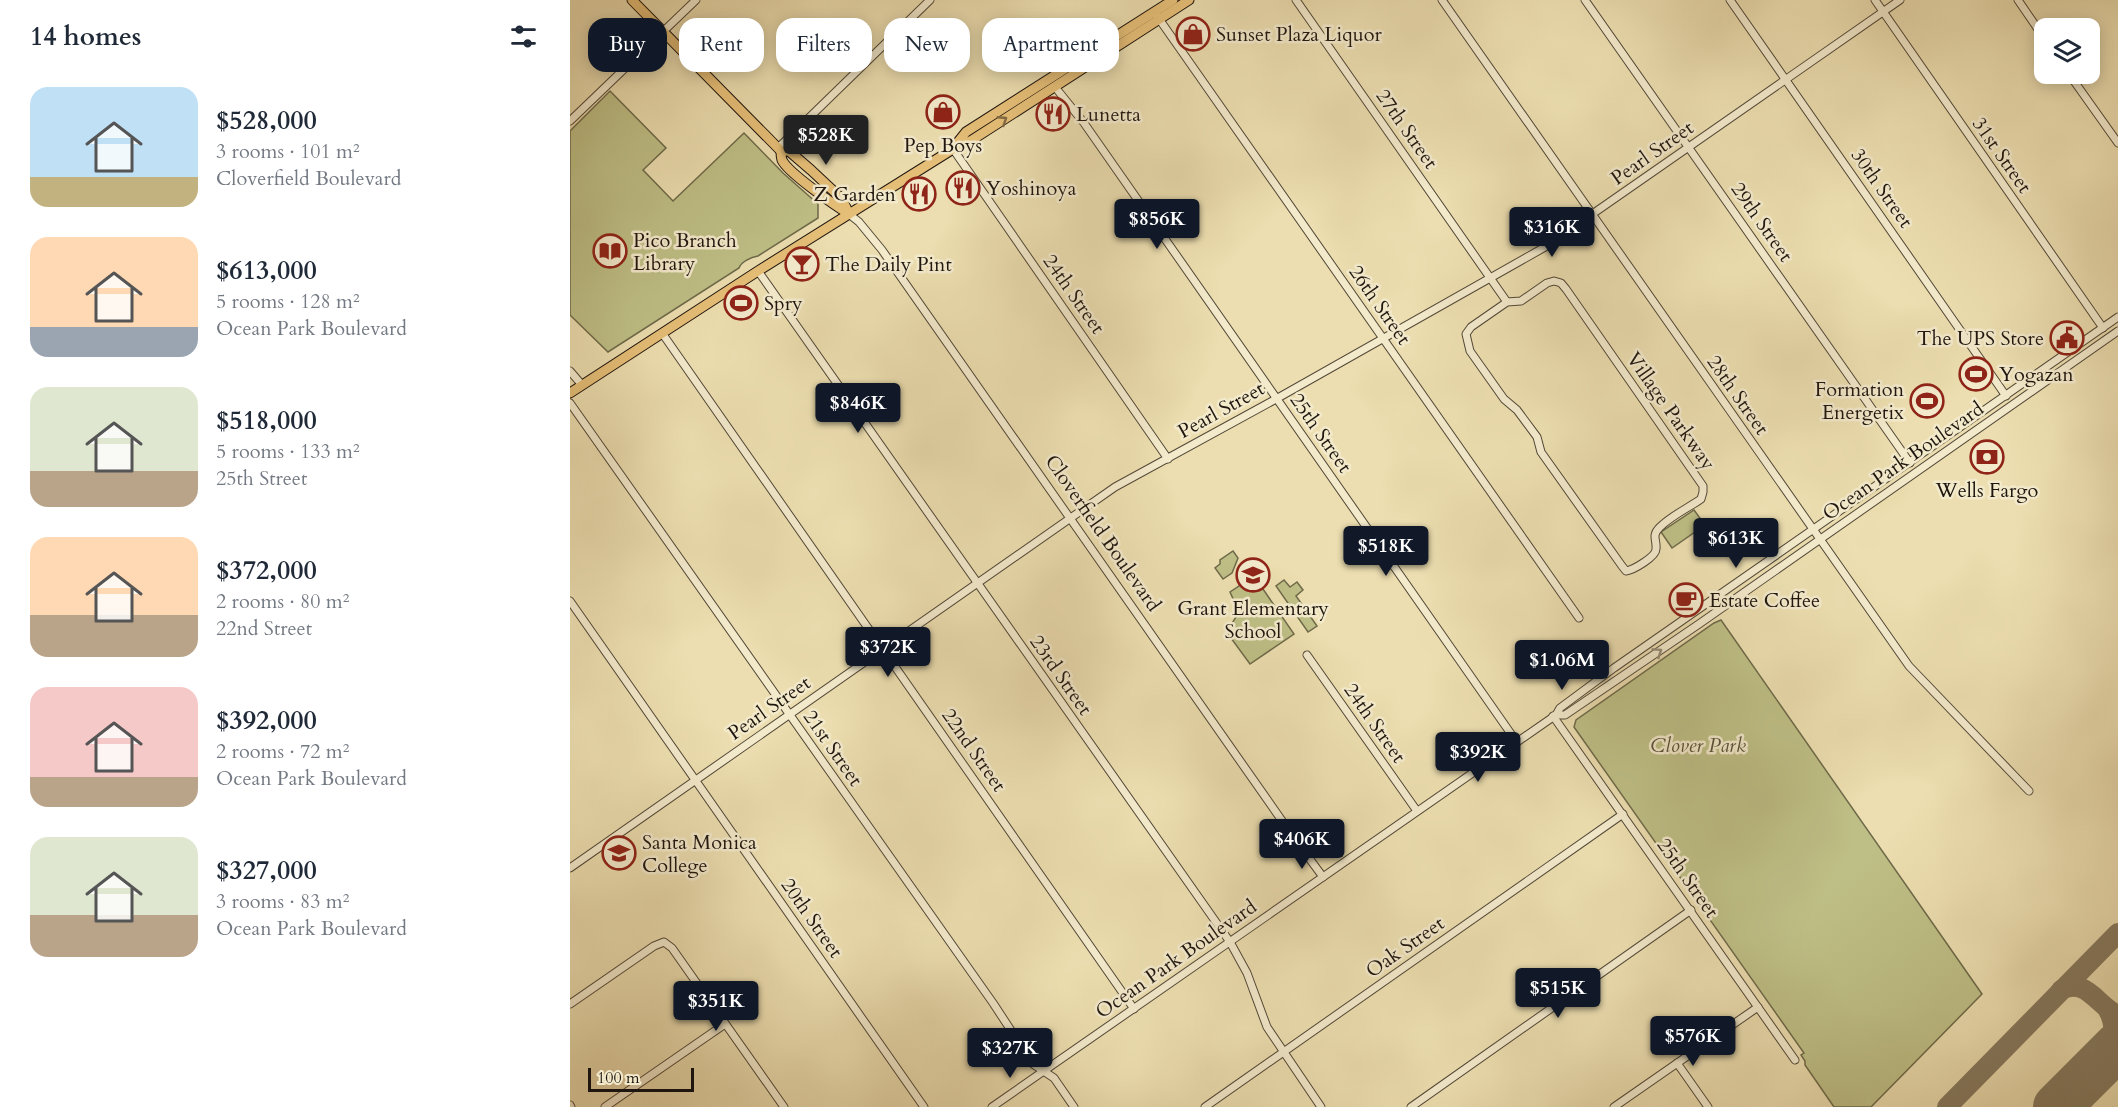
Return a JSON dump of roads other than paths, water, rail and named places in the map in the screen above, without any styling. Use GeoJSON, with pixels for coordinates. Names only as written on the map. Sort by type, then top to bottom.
{"type":"FeatureCollection","features":[{"type":"Feature","properties":{"kind":"main road","name":"Cloverfield Boulevard"},"geometry":{"type":"LineString","coordinates":[[632,0],[649,18]]}},
{"type":"Feature","properties":{"kind":"main road"},"geometry":{"type":"LineString","coordinates":[[1156,16],[1173,0]]}},
{"type":"Feature","properties":{"kind":"main road"},"geometry":{"type":"LineString","coordinates":[[1119,40],[1156,16],[1189,0]]}},
{"type":"Feature","properties":{"kind":"main road","name":"Cloverfield Boulevard"},"geometry":{"type":"LineString","coordinates":[[667,36],[779,149],[789,151],[842,199],[849,214]]}},
{"type":"Feature","properties":{"kind":"main road"},"geometry":{"type":"LineString","coordinates":[[953,149],[966,132],[1063,72]]}},
{"type":"Feature","properties":{"kind":"main road"},"geometry":{"type":"LineString","coordinates":[[570,393],[758,271],[953,149],[972,140],[1074,72]]}},
{"type":"Feature","properties":{"kind":"main road"},"geometry":{"type":"LineString","coordinates":[[1046,81],[1055,87]]}},
{"type":"Feature","properties":{"kind":"street"},"geometry":{"type":"LineString","coordinates":[[667,28],[696,0]]}},
{"type":"Feature","properties":{"kind":"street"},"geometry":{"type":"LineString","coordinates":[[779,149],[930,0]]}},
{"type":"Feature","properties":{"kind":"street","name":"27th Street"},"geometry":{"type":"LineString","coordinates":[[1296,0],[1507,302]]}},
{"type":"Feature","properties":{"kind":"street","name":"28th Street"},"geometry":{"type":"LineString","coordinates":[[1442,0],[1909,666],[2029,791]]}},
{"type":"Feature","properties":{"kind":"street","name":"29th Street"},"geometry":{"type":"LineString","coordinates":[[1586,0],[1910,463]]}},
{"type":"Feature","properties":{"kind":"street","name":"30th Street"},"geometry":{"type":"LineString","coordinates":[[1730,0],[2006,396]]}},
{"type":"Feature","properties":{"kind":"street","name":"31st Street"},"geometry":{"type":"LineString","coordinates":[[1875,0],[2103,328]]}},
{"type":"Feature","properties":{"kind":"street","name":"Pearl Street"},"geometry":{"type":"LineString","coordinates":[[570,868],[1115,487],[1545,247],[1900,0]]}},
{"type":"Feature","properties":{"kind":"street"},"geometry":{"type":"LineString","coordinates":[[2018,0],[2034,23]]}},
{"type":"Feature","properties":{"kind":"street","name":"26th Street"},"geometry":{"type":"LineString","coordinates":[[1156,16],[1579,618]]}},
{"type":"Feature","properties":{"kind":"street"},"geometry":{"type":"LineString","coordinates":[[570,121],[621,72]]}},
{"type":"Feature","properties":{"kind":"street"},"geometry":{"type":"LineString","coordinates":[[2076,84],[2118,143]]}},
{"type":"Feature","properties":{"kind":"street","name":"25th Street"},"geometry":{"type":"LineString","coordinates":[[1055,87],[1084,123],[1516,741]]}},
{"type":"Feature","properties":{"kind":"street","name":"24th Street"},"geometry":{"type":"LineString","coordinates":[[953,149],[1168,459]]}},
{"type":"Feature","properties":{"kind":"street","name":"Cloverfield Boulevard"},"geometry":{"type":"LineString","coordinates":[[849,214],[878,244],[1323,877]]}},
{"type":"Feature","properties":{"kind":"street","name":"23rd Street"},"geometry":{"type":"LineString","coordinates":[[758,271],[1230,942],[1247,973],[1267,1027],[1321,1107]]}},
{"type":"Feature","properties":{"kind":"street","name":"Village Parkway"},"geometry":{"type":"LineString","coordinates":[[1554,281],[1561,283],[1703,486],[1701,499],[1661,526],[1655,534],[1654,554],[1632,570],[1626,570],[1622,566],[1541,452],[1537,437],[1516,410],[1504,399],[1470,351],[1466,334],[1471,327],[1507,302],[1521,301],[1546,283],[1554,281]]}},
{"type":"Feature","properties":{"kind":"street","name":"Ocean Park Boulevard"},"geometry":{"type":"LineString","coordinates":[[992,1107],[1555,715],[1560,708],[1614,668],[2118,317]]}},
{"type":"Feature","properties":{"kind":"street","name":"Ocean Park Boulevard"},"geometry":{"type":"LineString","coordinates":[[1555,715],[1565,716],[2118,331]]}},
{"type":"Feature","properties":{"kind":"street","name":"22nd Street"},"geometry":{"type":"LineString","coordinates":[[662,333],[1134,1009]]}},
{"type":"Feature","properties":{"kind":"street"},"geometry":{"type":"LineString","coordinates":[[570,371],[582,386]]}},
{"type":"Feature","properties":{"kind":"street","name":"21st Street"},"geometry":{"type":"LineString","coordinates":[[570,403],[1033,1064],[1054,1078],[1074,1107]]}},
{"type":"Feature","properties":{"kind":"street","name":"20th Street"},"geometry":{"type":"LineString","coordinates":[[570,600],[924,1107]]}},
{"type":"Feature","properties":{"kind":"street","name":"24th Street"},"geometry":{"type":"LineString","coordinates":[[1307,655],[1417,811]]}},
{"type":"Feature","properties":{"kind":"street","name":"25th Street"},"geometry":{"type":"LineString","coordinates":[[1555,715],[1795,1060]]}},
{"type":"Feature","properties":{"kind":"street","name":"Oak Street"},"geometry":{"type":"LineString","coordinates":[[1205,1107],[1623,814]]}},
{"type":"Feature","properties":{"kind":"street"},"geometry":{"type":"LineString","coordinates":[[1410,1107],[1691,910]]}},
{"type":"Feature","properties":{"kind":"street"},"geometry":{"type":"LineString","coordinates":[[570,1004],[654,946],[664,942],[672,948],[784,1107]]}},
{"type":"Feature","properties":{"kind":"street"},"geometry":{"type":"LineString","coordinates":[[1614,1107],[1758,1007]]}},
{"type":"Feature","properties":{"kind":"street"},"geometry":{"type":"LineString","coordinates":[[605,1107],[724,1024]]}},
{"type":"Feature","properties":{"kind":"street"},"geometry":{"type":"LineString","coordinates":[[1677,1063],[1708,1107]]}},
{"type":"Feature","properties":{"kind":"place","name":"Sunset Plaza Liquor"},"geometry":{"type":"Point","coordinates":[1193,34]}},
{"type":"Feature","properties":{"kind":"place","name":"Pep Boys"},"geometry":{"type":"Point","coordinates":[943,112]}},
{"type":"Feature","properties":{"kind":"place","name":"Lunetta"},"geometry":{"type":"Point","coordinates":[1053,114]}},
{"type":"Feature","properties":{"kind":"place","name":"Yoshinoya"},"geometry":{"type":"Point","coordinates":[963,188]}},
{"type":"Feature","properties":{"kind":"place","name":"Z Garden"},"geometry":{"type":"Point","coordinates":[919,194]}},
{"type":"Feature","properties":{"kind":"place","name":"Pico Branch Library"},"geometry":{"type":"Point","coordinates":[610,251]}},
{"type":"Feature","properties":{"kind":"place","name":"The Daily Pint"},"geometry":{"type":"Point","coordinates":[802,264]}},
{"type":"Feature","properties":{"kind":"place","name":"Spry"},"geometry":{"type":"Point","coordinates":[741,303]}},
{"type":"Feature","properties":{"kind":"place","name":"The UPS Store"},"geometry":{"type":"Point","coordinates":[2067,338]}},
{"type":"Feature","properties":{"kind":"place","name":"Yogazan"},"geometry":{"type":"Point","coordinates":[1976,374]}},
{"type":"Feature","properties":{"kind":"place","name":"Formation Energetix"},"geometry":{"type":"Point","coordinates":[1927,401]}},
{"type":"Feature","properties":{"kind":"place","name":"Wells Fargo"},"geometry":{"type":"Point","coordinates":[1987,457]}},
{"type":"Feature","properties":{"kind":"place","name":"Grant Elementary School"},"geometry":{"type":"Point","coordinates":[1253,575]}},
{"type":"Feature","properties":{"kind":"place","name":"Estate Coffee"},"geometry":{"type":"Point","coordinates":[1686,600]}},
{"type":"Feature","properties":{"kind":"place","name":"Santa Monica College"},"geometry":{"type":"Point","coordinates":[619,853]}},
{"type":"Feature","properties":{"kind":"park label","name":"Clover Park"},"geometry":{"type":"Point","coordinates":[1698,745]}}]}
